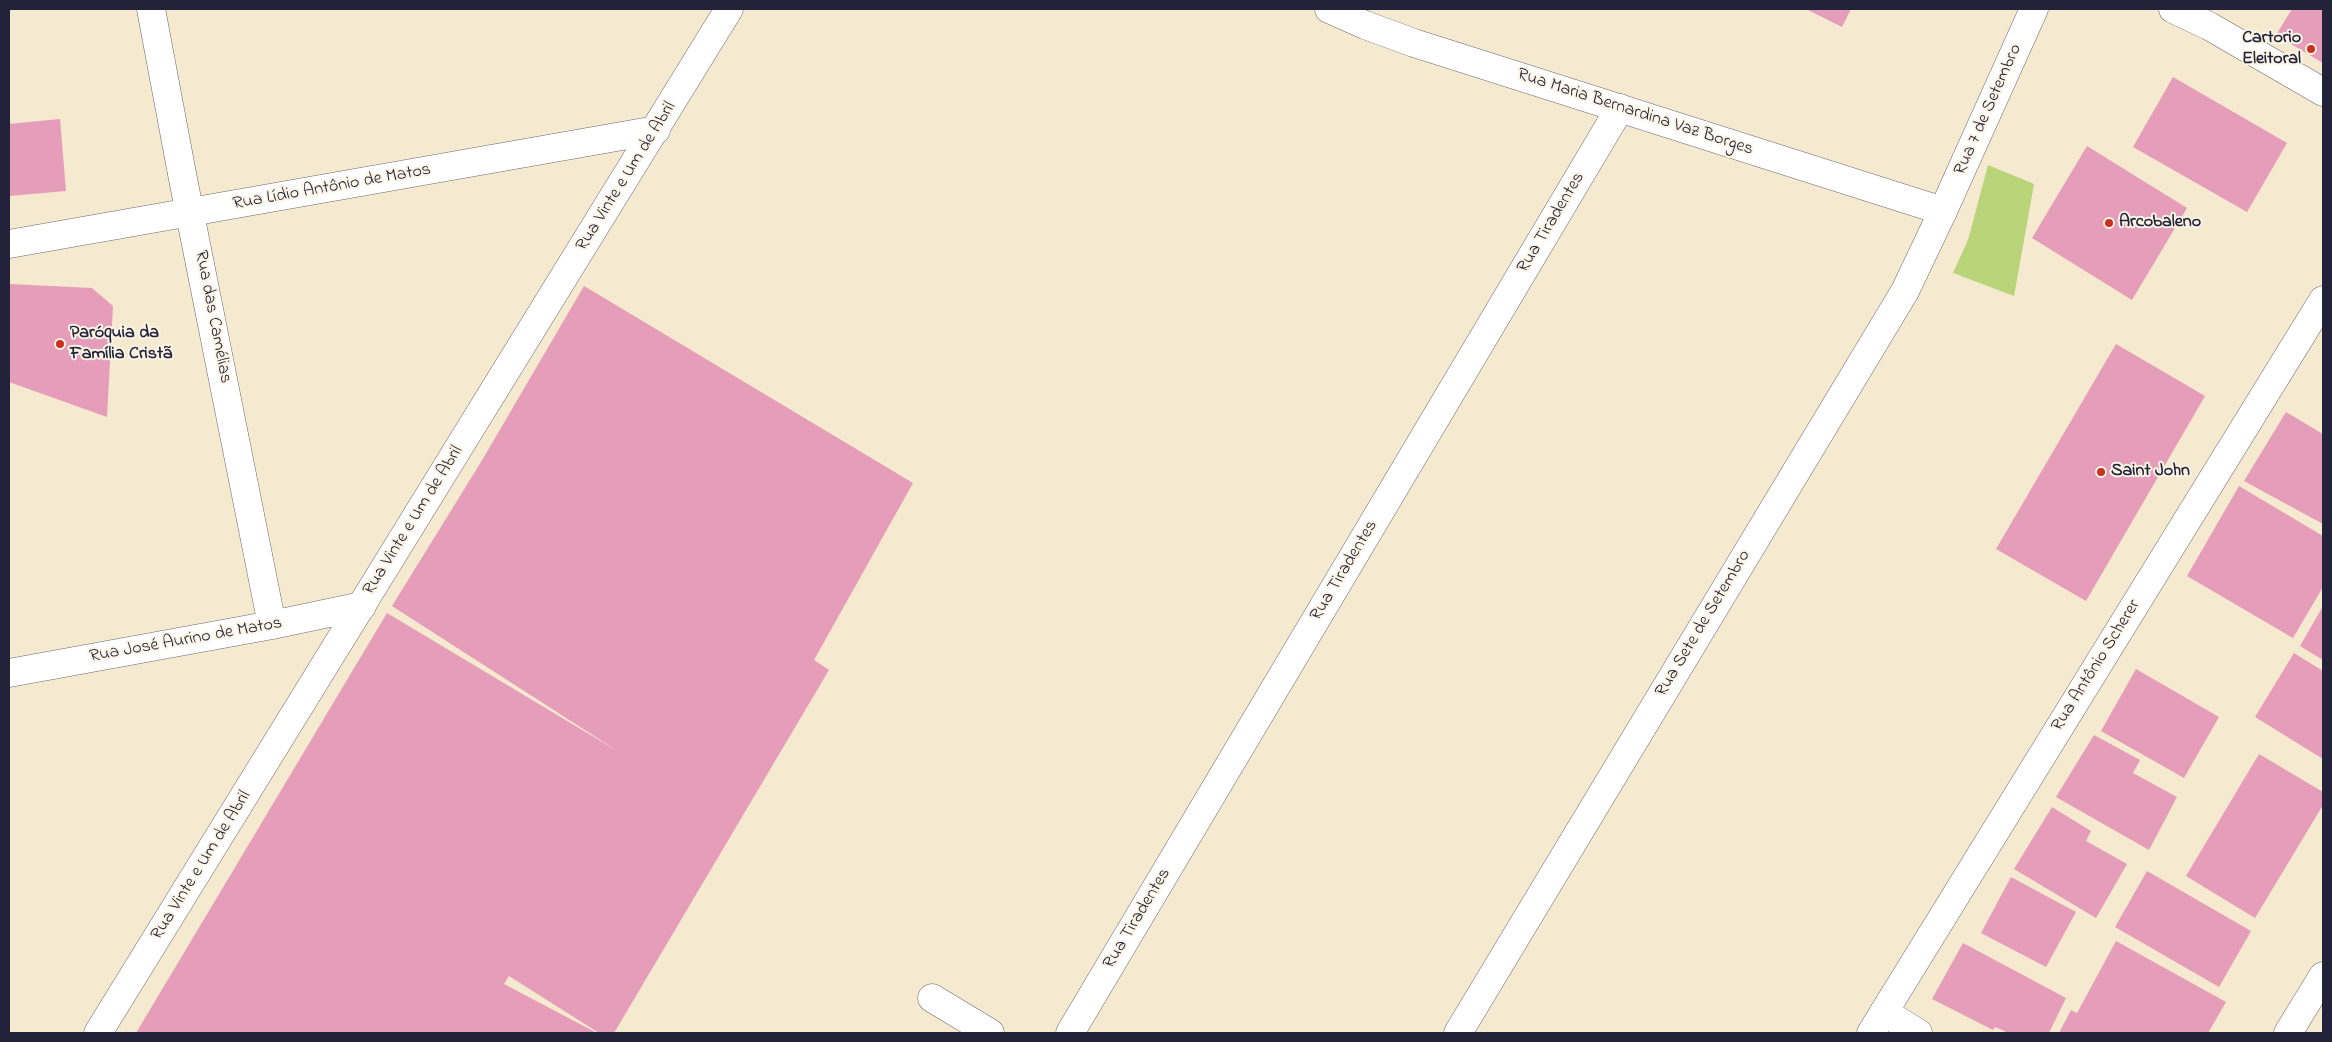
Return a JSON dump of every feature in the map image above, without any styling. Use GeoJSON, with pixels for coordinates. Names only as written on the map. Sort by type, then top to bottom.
{"type":"FeatureCollection","features":[{"type":"Feature","properties":{"kind":"street","name":"Rua das Camélias"},"geometry":{"type":"LineString","coordinates":[[151,9],[272,625]]}},
{"type":"Feature","properties":{"kind":"street","name":"Rua Vinte e Um de Abril"},"geometry":{"type":"LineString","coordinates":[[98,1033],[729,9]]}},
{"type":"Feature","properties":{"kind":"street","name":"Rua Maria Bernardina Vaz Borges"},"geometry":{"type":"LineString","coordinates":[[1328,9],[1414,43],[1944,211]]}},
{"type":"Feature","properties":{"kind":"street","name":"Rua 7 de Setembro"},"geometry":{"type":"LineString","coordinates":[[1944,211],[2034,9]]}},
{"type":"Feature","properties":{"kind":"street"},"geometry":{"type":"LineString","coordinates":[[2173,9],[2209,26],[2323,92]]}},
{"type":"Feature","properties":{"kind":"street","name":"Rua Tiradentes"},"geometry":{"type":"LineString","coordinates":[[1070,1033],[1620,108]]}},
{"type":"Feature","properties":{"kind":"street","name":"Rua Lídio Antônio de Matos"},"geometry":{"type":"LineString","coordinates":[[9,244],[656,130]]}},
{"type":"Feature","properties":{"kind":"street","name":"Rua Sete de Setembro"},"geometry":{"type":"LineString","coordinates":[[1458,1033],[1905,292],[1944,211]]}},
{"type":"Feature","properties":{"kind":"street","name":"Rua Antônio Scherer"},"geometry":{"type":"LineString","coordinates":[[1878,1023],[2323,300]]}},
{"type":"Feature","properties":{"kind":"street","name":"Rua José Aurino de Matos"},"geometry":{"type":"LineString","coordinates":[[9,673],[272,625],[362,606]]}},
{"type":"Feature","properties":{"kind":"street"},"geometry":{"type":"LineString","coordinates":[[2288,1033],[2323,976]]}},
{"type":"Feature","properties":{"kind":"street"},"geometry":{"type":"LineString","coordinates":[[932,998],[990,1033]]}},
{"type":"Feature","properties":{"kind":"street"},"geometry":{"type":"LineString","coordinates":[[1878,1023],[1918,1033]]}},
{"type":"Feature","properties":{"kind":"green space"},"geometry":{"type":"Polygon","coordinates":[[[1988,165],[2034,184],[2014,296],[1953,273],[1968,240],[1988,165]]]}},
{"type":"Feature","properties":{"kind":"building"},"geometry":{"type":"Polygon","coordinates":[[[1806,9],[1851,9],[1842,27],[1806,9]]]}},
{"type":"Feature","properties":{"kind":"building","name":"Cartorio Eleitoral"},"geometry":{"type":"Polygon","coordinates":[[[2292,9],[2323,9],[2323,63],[2276,35],[2292,9]]]}},
{"type":"Feature","properties":{"kind":"building"},"geometry":{"type":"Polygon","coordinates":[[[2173,77],[2287,143],[2247,212],[2133,147],[2173,77]]]}},
{"type":"Feature","properties":{"kind":"building"},"geometry":{"type":"Polygon","coordinates":[[[60,119],[66,191],[9,196],[9,124],[60,119]]]}},
{"type":"Feature","properties":{"kind":"building","name":"Arcobaleno"},"geometry":{"type":"Polygon","coordinates":[[[2087,146],[2187,208],[2132,300],[2032,238],[2087,146]]]}},
{"type":"Feature","properties":{"kind":"building","name":"Paróquia da Família Cristã"},"geometry":{"type":"Polygon","coordinates":[[[9,284],[92,288],[113,306],[107,417],[9,382],[9,284]]]}},
{"type":"Feature","properties":{"kind":"building"},"geometry":{"type":"Polygon","coordinates":[[[584,286],[913,483],[814,660],[829,670],[614,1033],[599,1033],[509,976],[504,984],[597,1033],[136,1033],[387,613],[619,752],[392,606],[481,462],[584,286]]]}},
{"type":"Feature","properties":{"kind":"building","name":"Saint John"},"geometry":{"type":"Polygon","coordinates":[[[2116,344],[2205,396],[2086,601],[1996,549],[2116,344]]]}},
{"type":"Feature","properties":{"kind":"building"},"geometry":{"type":"Polygon","coordinates":[[[2286,412],[2323,434],[2323,524],[2244,481],[2286,412]]]}},
{"type":"Feature","properties":{"kind":"building"},"geometry":{"type":"Polygon","coordinates":[[[2239,486],[2323,536],[2323,587],[2293,638],[2187,576],[2239,486]]]}},
{"type":"Feature","properties":{"kind":"building"},"geometry":{"type":"Polygon","coordinates":[[[2323,606],[2323,660],[2300,646],[2323,606]]]}},
{"type":"Feature","properties":{"kind":"building"},"geometry":{"type":"Polygon","coordinates":[[[2294,653],[2323,671],[2323,759],[2255,717],[2294,653]]]}},
{"type":"Feature","properties":{"kind":"building"},"geometry":{"type":"Polygon","coordinates":[[[2136,669],[2219,717],[2184,778],[2101,731],[2136,669]]]}},
{"type":"Feature","properties":{"kind":"building"},"geometry":{"type":"Polygon","coordinates":[[[2094,735],[2140,760],[2133,773],[2177,797],[2149,850],[2056,797],[2094,735]]]}},
{"type":"Feature","properties":{"kind":"building"},"geometry":{"type":"Polygon","coordinates":[[[2259,754],[2323,792],[2323,805],[2255,918],[2186,876],[2259,754]]]}},
{"type":"Feature","properties":{"kind":"building"},"geometry":{"type":"Polygon","coordinates":[[[2052,807],[2091,831],[2086,841],[2127,864],[2096,918],[2014,869],[2052,807]]]}},
{"type":"Feature","properties":{"kind":"building"},"geometry":{"type":"Polygon","coordinates":[[[2147,871],[2251,931],[2219,987],[2115,927],[2147,871]]]}},
{"type":"Feature","properties":{"kind":"building"},"geometry":{"type":"Polygon","coordinates":[[[2011,877],[2076,912],[2046,967],[1981,933],[2011,877]]]}},
{"type":"Feature","properties":{"kind":"building"},"geometry":{"type":"Polygon","coordinates":[[[2116,941],[2226,1002],[2208,1033],[2059,1033],[2071,1010],[2077,1013],[2116,941]]]}},
{"type":"Feature","properties":{"kind":"building"},"geometry":{"type":"Polygon","coordinates":[[[1963,943],[2066,998],[2049,1033],[2004,1033],[2005,1031],[1995,1027],[1993,1030],[1932,999],[1963,943]]]}},
{"type":"Feature","properties":{"kind":"place","name":"Cartorio Eleitoral"},"geometry":{"type":"Point","coordinates":[2311,49]}},
{"type":"Feature","properties":{"kind":"place","name":"Arcobaleno"},"geometry":{"type":"Point","coordinates":[2109,223]}},
{"type":"Feature","properties":{"kind":"place","name":"Paróquia da Família Cristã"},"geometry":{"type":"Point","coordinates":[60,344]}},
{"type":"Feature","properties":{"kind":"place","name":"Saint John"},"geometry":{"type":"Point","coordinates":[2101,472]}}]}
